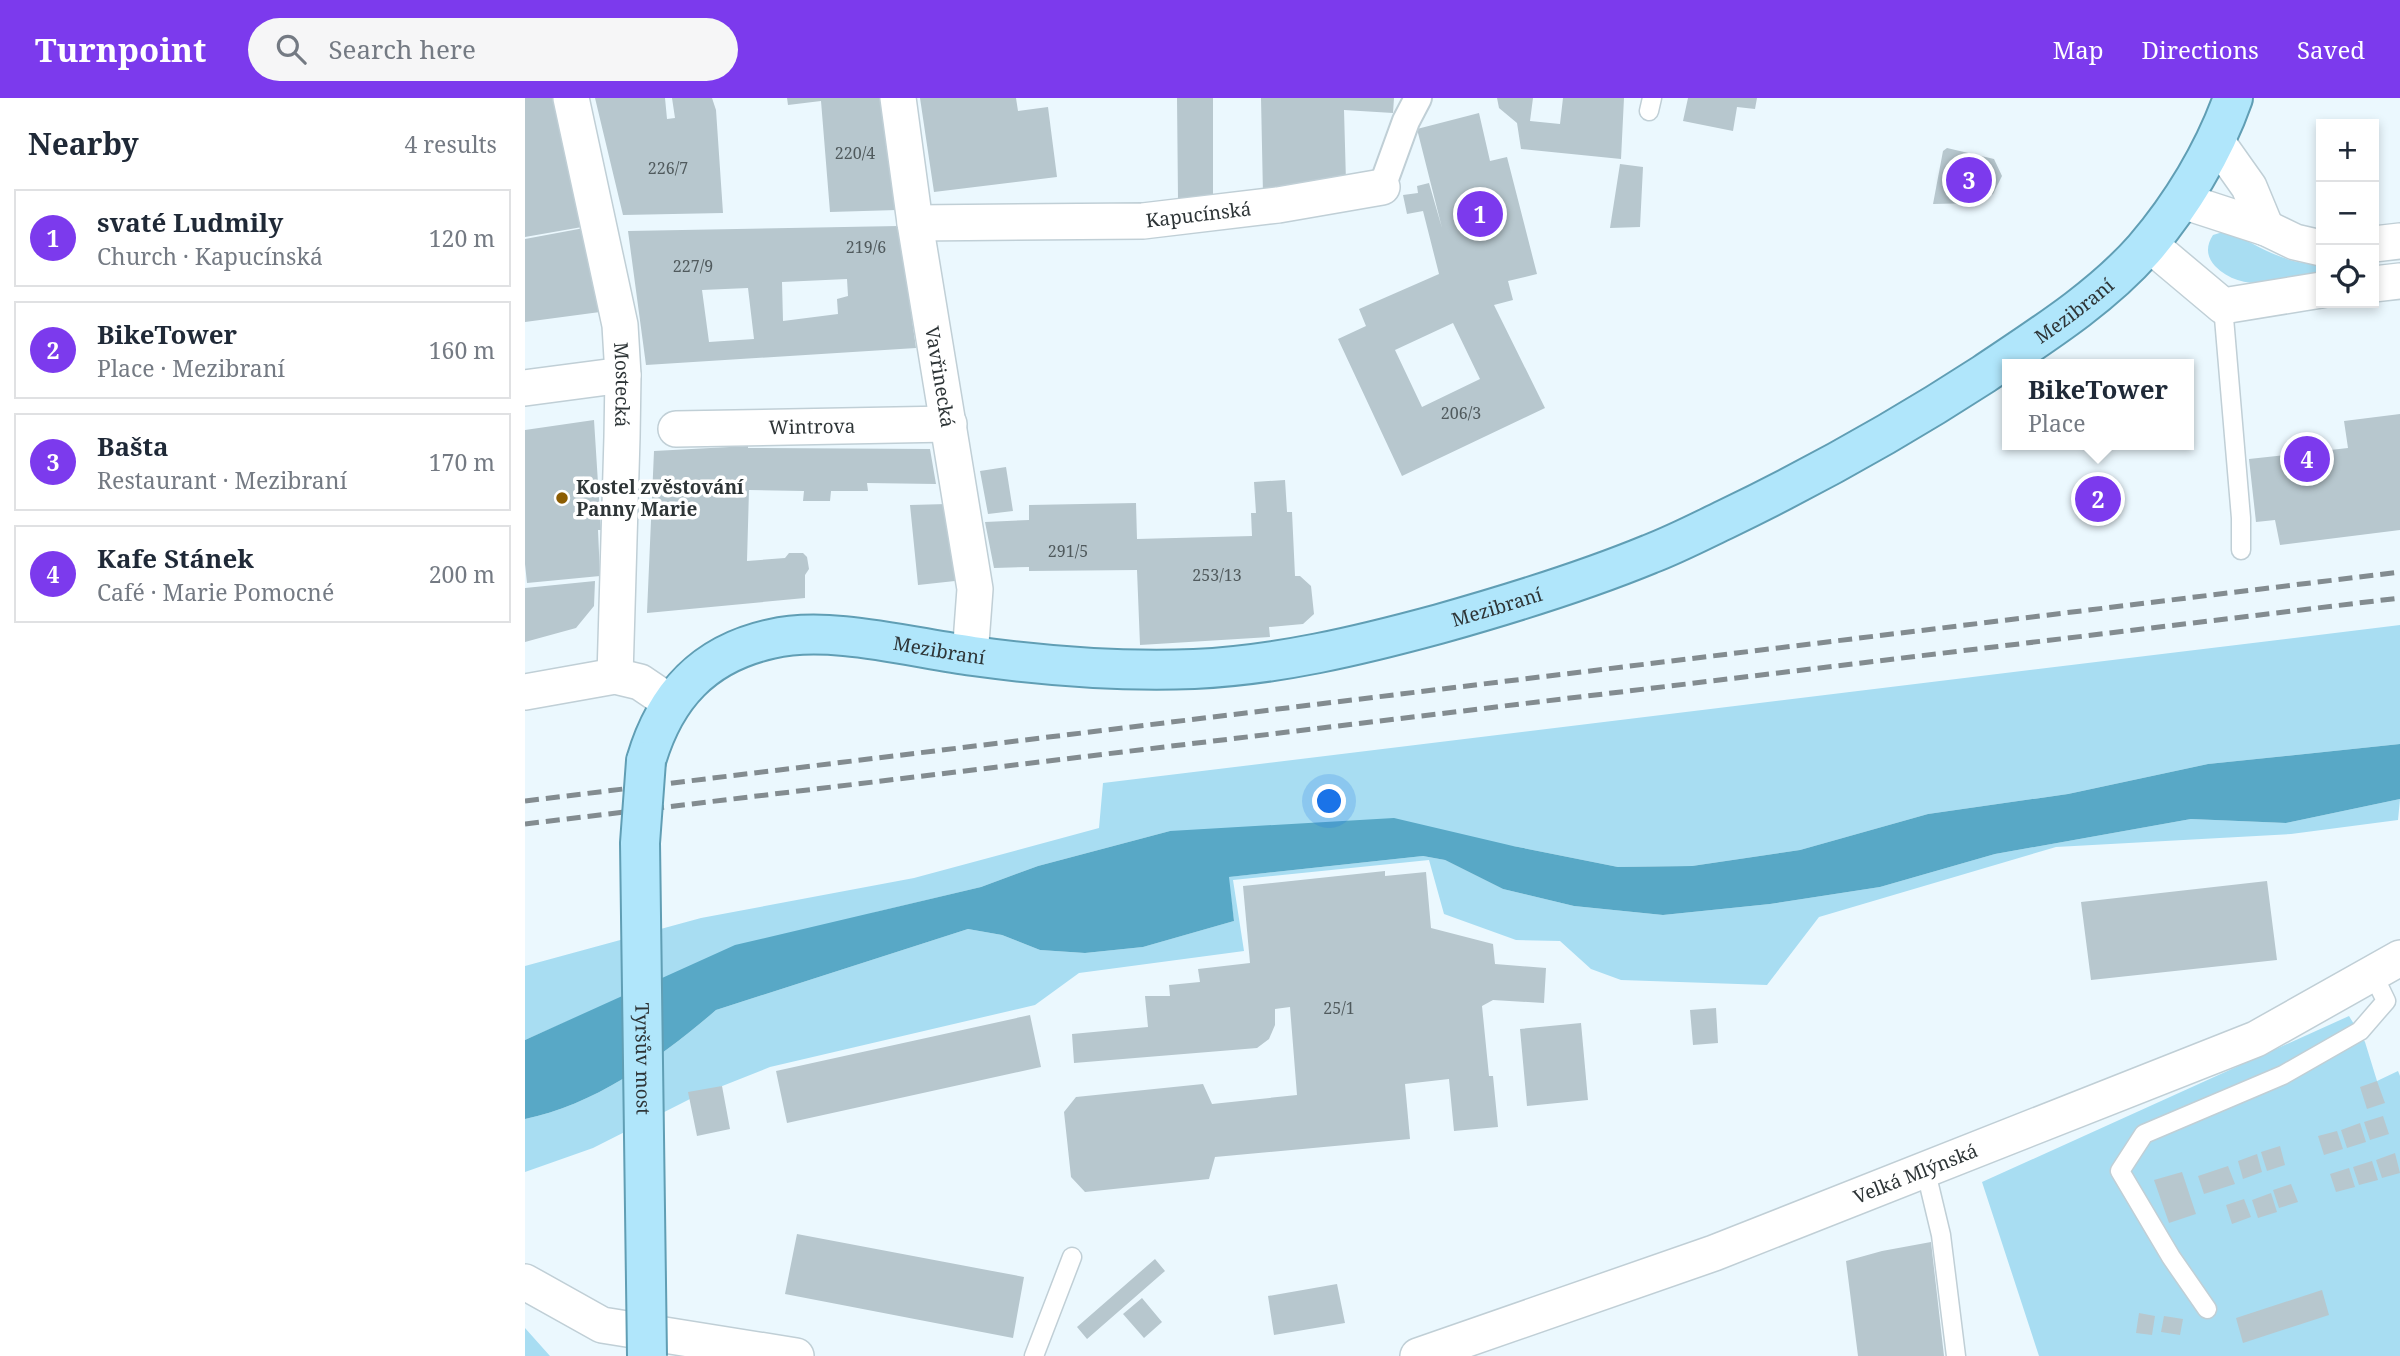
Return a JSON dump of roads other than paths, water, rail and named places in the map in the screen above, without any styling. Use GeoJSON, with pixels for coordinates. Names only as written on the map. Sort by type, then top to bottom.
{"type":"FeatureCollection","features":[{"type":"Feature","properties":{"kind":"main road","name":"Mezibraní"},"geometry":{"type":"LineString","coordinates":[[2006,359],[2091,298],[2148,243],[2180,200],[2215,139],[2233,98]]}},
{"type":"Feature","properties":{"kind":"main road","name":"Mezibraní"},"geometry":{"type":"LineString","coordinates":[[646,761],[656,731],[683,687],[716,660],[735,650],[776,637],[848,637],[970,656],[1086,668],[1194,668],[1266,664],[1387,638],[1478,613],[1653,554],[1792,487],[1940,403],[2002,362]]}},
{"type":"Feature","properties":{"kind":"main road","name":"Tyršův most"},"geometry":{"type":"LineString","coordinates":[[646,761],[640,843],[647,1356]]}},
{"type":"Feature","properties":{"kind":"street","name":"Mostecká"},"geometry":{"type":"LineString","coordinates":[[571,98],[620,325],[623,375],[615,676]]}},
{"type":"Feature","properties":{"kind":"street","name":"Vavřinecká"},"geometry":{"type":"LineString","coordinates":[[898,98],[915,223],[975,589],[970,656]]}},
{"type":"Feature","properties":{"kind":"street","name":"Kapucínská"},"geometry":{"type":"LineString","coordinates":[[915,223],[1143,221],[1277,205],[1382,187],[1406,121],[1418,98]]}},
{"type":"Feature","properties":{"kind":"street"},"geometry":{"type":"LineString","coordinates":[[2215,139],[2249,187],[2266,228]]}},
{"type":"Feature","properties":{"kind":"street"},"geometry":{"type":"LineString","coordinates":[[2180,200],[2266,228],[2295,242],[2316,247]]}},
{"type":"Feature","properties":{"kind":"street"},"geometry":{"type":"LineString","coordinates":[[2379,243],[2400,241]]}},
{"type":"Feature","properties":{"kind":"street"},"geometry":{"type":"LineString","coordinates":[[2148,243],[2223,306],[2316,291]]}},
{"type":"Feature","properties":{"kind":"street"},"geometry":{"type":"LineString","coordinates":[[2379,283],[2400,281]]}},
{"type":"Feature","properties":{"kind":"street"},"geometry":{"type":"LineString","coordinates":[[525,388],[623,375]]}},
{"type":"Feature","properties":{"kind":"street","name":"Wintrova"},"geometry":{"type":"LineString","coordinates":[[676,429],[949,424]]}},
{"type":"Feature","properties":{"kind":"street"},"geometry":{"type":"LineString","coordinates":[[525,692],[615,676],[640,682],[671,703]]}},
{"type":"Feature","properties":{"kind":"street","name":"Velká Mlýnská"},"geometry":{"type":"LineString","coordinates":[[1418,1356],[1714,1253],[2256,1039],[2387,966]]}},
{"type":"Feature","properties":{"kind":"street"},"geometry":{"type":"LineString","coordinates":[[525,1282],[602,1325],[796,1356]]}},
{"type":"Feature","properties":{"kind":"lane"},"geometry":{"type":"LineString","coordinates":[[2223,306],[2241,417],[2241,550]]}},
{"type":"Feature","properties":{"kind":"lane"},"geometry":{"type":"LineString","coordinates":[[2207,1309],[2171,1257],[2120,1171],[2144,1134],[2283,1075],[2360,1031],[2386,1001],[2387,966]]}},
{"type":"Feature","properties":{"kind":"lane"},"geometry":{"type":"LineString","coordinates":[[1925,1168],[1941,1235],[1956,1356]]}},
{"type":"Feature","properties":{"kind":"lane"},"geometry":{"type":"LineString","coordinates":[[1034,1356],[1072,1257]]}},
{"type":"Feature","properties":{"kind":"railway"},"geometry":{"type":"LineString","coordinates":[[525,801],[2400,572]]}},
{"type":"Feature","properties":{"kind":"railway"},"geometry":{"type":"LineString","coordinates":[[525,824],[2400,598]]}},
{"type":"Feature","properties":{"kind":"place","name":"Bašta"},"geometry":{"type":"Point","coordinates":[1969,180]}},
{"type":"Feature","properties":{"kind":"place","name":"svaté Ludmily"},"geometry":{"type":"Point","coordinates":[1480,214]}},
{"type":"Feature","properties":{"kind":"place","name":"Kafe Stánek"},"geometry":{"type":"Point","coordinates":[2307,459]}},
{"type":"Feature","properties":{"kind":"place","name":"Kostel zvěstování Panny Marie"},"geometry":{"type":"Point","coordinates":[562,498]}},
{"type":"Feature","properties":{"kind":"place","name":"BikeTower"},"geometry":{"type":"Point","coordinates":[2098,499]}}]}
